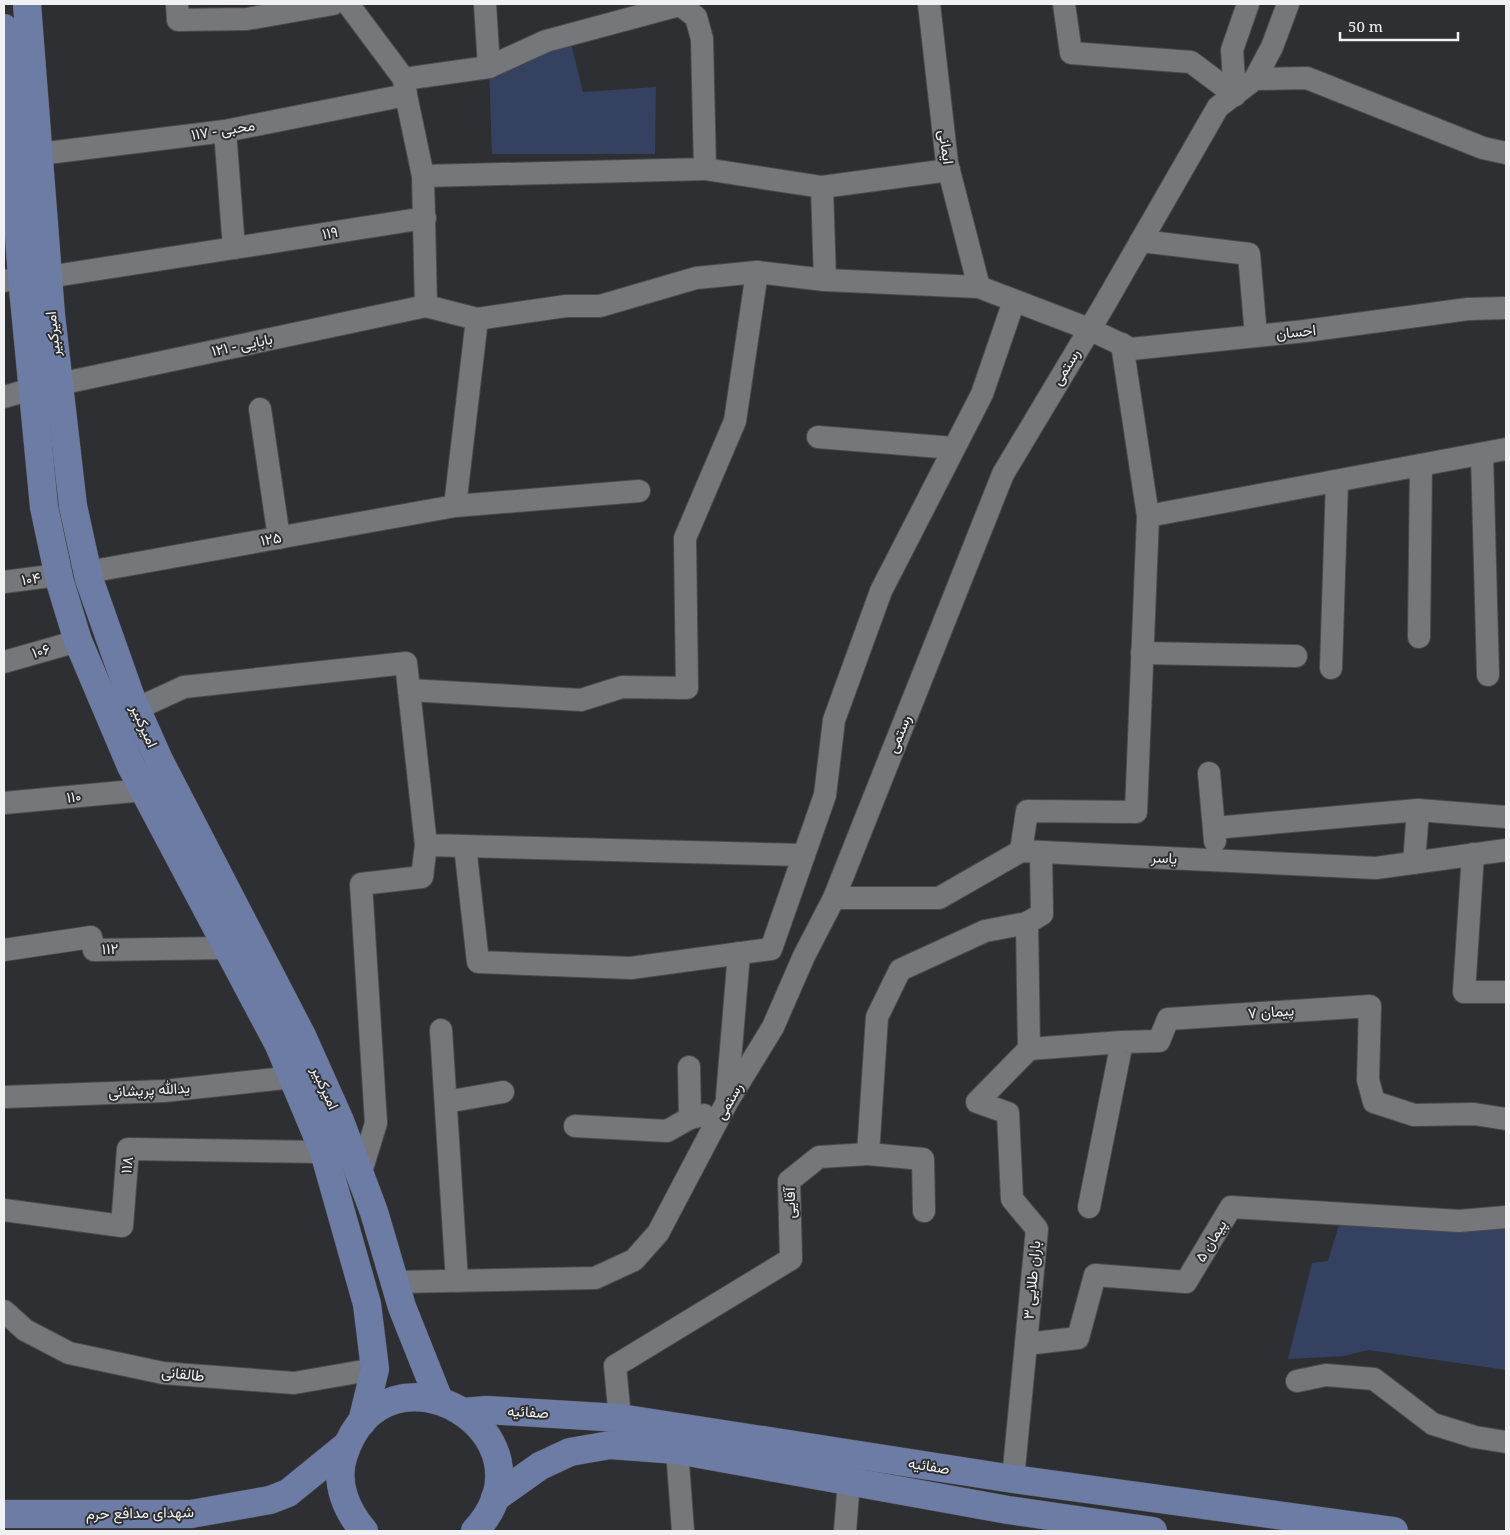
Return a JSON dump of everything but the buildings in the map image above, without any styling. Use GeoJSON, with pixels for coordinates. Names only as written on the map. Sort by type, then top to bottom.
{"type":"FeatureCollection","features":[{"type":"Feature","properties":{"kind":"main road","name":"امیرکبیر"},"geometry":{"type":"LineString","coordinates":[[27,4],[38,154],[25,279],[59,384],[73,506],[88,572],[108,639],[159,760],[302,1036],[340,1122],[360,1175],[402,1307],[439,1400]]}},
{"type":"Feature","properties":{"kind":"main road","name":"امیرکبیر"},"geometry":{"type":"LineString","coordinates":[[4,28],[25,279],[32,389],[44,507],[58,575],[78,641],[131,766],[294,1077],[324,1152],[367,1304],[375,1369],[362,1422]]}},
{"type":"Feature","properties":{"kind":"main road"},"geometry":{"type":"LineString","coordinates":[[221,936],[238,911]]}},
{"type":"Feature","properties":{"kind":"main road"},"geometry":{"type":"LineString","coordinates":[[364,1531],[350,1512],[341,1486],[342,1458],[347,1445],[362,1422],[378,1409],[397,1400],[425,1397],[452,1404],[475,1420],[491,1443],[498,1470],[495,1498],[490,1511],[475,1531]]}},
{"type":"Feature","properties":{"kind":"main road","name":"صفائیه"},"geometry":{"type":"LineString","coordinates":[[463,1412],[487,1410],[620,1418],[1013,1479],[1394,1531]]}},
{"type":"Feature","properties":{"kind":"main road","name":"شهدای مدافع حرم"},"geometry":{"type":"LineString","coordinates":[[4,1514],[194,1522],[288,1493],[347,1445]]}},
{"type":"Feature","properties":{"kind":"main road","name":"صفائیه"},"geometry":{"type":"LineString","coordinates":[[495,1498],[540,1466],[570,1452],[610,1445],[677,1450],[849,1481],[1063,1525],[1153,1531]]}},
{"type":"Feature","properties":{"kind":"street"},"geometry":{"type":"LineString","coordinates":[[178,4],[178,20],[246,19],[333,4]]}},
{"type":"Feature","properties":{"kind":"street"},"geometry":{"type":"LineString","coordinates":[[348,4],[405,87],[423,176],[426,306],[477,319],[454,506]]}},
{"type":"Feature","properties":{"kind":"street"},"geometry":{"type":"LineString","coordinates":[[486,4],[489,68]]}},
{"type":"Feature","properties":{"kind":"street","name":"محبی - ۱۱۷"},"geometry":{"type":"LineString","coordinates":[[38,154],[225,131],[489,68],[546,41],[680,4]]}},
{"type":"Feature","properties":{"kind":"street"},"geometry":{"type":"LineString","coordinates":[[680,4],[696,17],[702,39],[705,169]]}},
{"type":"Feature","properties":{"kind":"street","name":"ایمانی"},"geometry":{"type":"LineString","coordinates":[[929,4],[949,170],[979,287]]}},
{"type":"Feature","properties":{"kind":"street"},"geometry":{"type":"LineString","coordinates":[[1064,4],[1071,53],[1191,62],[1235,95]]}},
{"type":"Feature","properties":{"kind":"street"},"geometry":{"type":"LineString","coordinates":[[1235,95],[1232,50],[1248,4]]}},
{"type":"Feature","properties":{"kind":"street","name":"رستمی"},"geometry":{"type":"LineString","coordinates":[[395,1282],[595,1278],[634,1260],[658,1233],[725,1107],[773,1027],[804,956],[834,898],[1003,474],[1218,107],[1256,79],[1272,47],[1288,4]]}},
{"type":"Feature","properties":{"kind":"street"},"geometry":{"type":"LineString","coordinates":[[1256,79],[1307,78],[1483,148],[1506,153]]}},
{"type":"Feature","properties":{"kind":"street"},"geometry":{"type":"LineString","coordinates":[[225,131],[234,248]]}},
{"type":"Feature","properties":{"kind":"street"},"geometry":{"type":"LineString","coordinates":[[423,176],[705,169],[822,187],[949,170]]}},
{"type":"Feature","properties":{"kind":"street"},"geometry":{"type":"LineString","coordinates":[[822,187],[825,280]]}},
{"type":"Feature","properties":{"kind":"street","name":"۱۱۹"},"geometry":{"type":"LineString","coordinates":[[25,279],[425,218]]}},
{"type":"Feature","properties":{"kind":"street"},"geometry":{"type":"LineString","coordinates":[[1141,241],[1249,254],[1256,336]]}},
{"type":"Feature","properties":{"kind":"street"},"geometry":{"type":"LineString","coordinates":[[409,690],[581,700],[622,687],[687,688],[685,538],[735,421],[757,272]]}},
{"type":"Feature","properties":{"kind":"street","name":"احسان"},"geometry":{"type":"LineString","coordinates":[[477,319],[566,306],[600,306],[696,278],[757,272],[825,280],[979,287],[1089,329],[1131,349],[1256,336],[1468,309],[1506,308]]}},
{"type":"Feature","properties":{"kind":"street"},"geometry":{"type":"LineString","coordinates":[[465,846],[478,962],[631,968],[771,949],[825,795],[834,720],[881,591],[982,394],[1014,301]]}},
{"type":"Feature","properties":{"kind":"street","name":"بابایی - ۱۲۱"},"geometry":{"type":"LineString","coordinates":[[59,384],[426,306]]}},
{"type":"Feature","properties":{"kind":"street"},"geometry":{"type":"LineString","coordinates":[[924,1210],[923,1158],[868,1154],[877,1017],[900,970],[985,931],[1027,923],[1042,914],[1031,852],[1027,811],[1136,812],[1148,516],[1122,344]]}},
{"type":"Feature","properties":{"kind":"street"},"geometry":{"type":"LineString","coordinates":[[4,397],[32,389]]}},
{"type":"Feature","properties":{"kind":"street"},"geometry":{"type":"LineString","coordinates":[[260,409],[279,538]]}},
{"type":"Feature","properties":{"kind":"street"},"geometry":{"type":"LineString","coordinates":[[818,437],[953,448]]}},
{"type":"Feature","properties":{"kind":"street"},"geometry":{"type":"LineString","coordinates":[[1148,516],[1506,449]]}},
{"type":"Feature","properties":{"kind":"street"},"geometry":{"type":"LineString","coordinates":[[1482,454],[1488,675]]}},
{"type":"Feature","properties":{"kind":"street"},"geometry":{"type":"LineString","coordinates":[[1419,636],[1421,465]]}},
{"type":"Feature","properties":{"kind":"street"},"geometry":{"type":"LineString","coordinates":[[1331,668],[1337,481]]}},
{"type":"Feature","properties":{"kind":"street","name":"۱۲۵"},"geometry":{"type":"LineString","coordinates":[[88,572],[454,506],[640,492]]}},
{"type":"Feature","properties":{"kind":"street","name":"۱۰۴"},"geometry":{"type":"LineString","coordinates":[[4,582],[58,575]]}},
{"type":"Feature","properties":{"kind":"street","name":"۱۰۶"},"geometry":{"type":"LineString","coordinates":[[4,662],[78,641]]}},
{"type":"Feature","properties":{"kind":"street"},"geometry":{"type":"LineString","coordinates":[[1142,653],[1296,656]]}},
{"type":"Feature","properties":{"kind":"street"},"geometry":{"type":"LineString","coordinates":[[136,709],[184,687],[406,663],[426,845],[422,876],[361,884],[376,1122],[360,1175]]}},
{"type":"Feature","properties":{"kind":"street"},"geometry":{"type":"LineString","coordinates":[[1209,772],[1217,860]]}},
{"type":"Feature","properties":{"kind":"street","name":"۱۱۰"},"geometry":{"type":"LineString","coordinates":[[4,803],[144,790]]}},
{"type":"Feature","properties":{"kind":"street"},"geometry":{"type":"LineString","coordinates":[[1214,828],[1418,810],[1506,817]]}},
{"type":"Feature","properties":{"kind":"street"},"geometry":{"type":"LineString","coordinates":[[1414,863],[1418,810]]}},
{"type":"Feature","properties":{"kind":"street"},"geometry":{"type":"LineString","coordinates":[[426,845],[804,855]]}},
{"type":"Feature","properties":{"kind":"street","name":"یاسر"},"geometry":{"type":"LineString","coordinates":[[1031,852],[1376,868],[1506,850]]}},
{"type":"Feature","properties":{"kind":"street"},"geometry":{"type":"LineString","coordinates":[[834,898],[938,898],[1031,852]]}},
{"type":"Feature","properties":{"kind":"street"},"geometry":{"type":"LineString","coordinates":[[1473,854],[1464,992],[1506,992]]}},
{"type":"Feature","properties":{"kind":"street"},"geometry":{"type":"LineString","coordinates":[[1027,923],[1029,1049],[1122,1042],[1088,1207]]}},
{"type":"Feature","properties":{"kind":"street","name":"۱۱۲"},"geometry":{"type":"LineString","coordinates":[[4,950],[91,937],[94,950],[221,936]]}},
{"type":"Feature","properties":{"kind":"street"},"geometry":{"type":"LineString","coordinates":[[575,1126],[667,1132],[690,1118],[725,1107],[739,953]]}},
{"type":"Feature","properties":{"kind":"street","name":"پیمان ۷"},"geometry":{"type":"LineString","coordinates":[[1122,1042],[1159,1041],[1168,1019],[1370,1006],[1368,1080],[1374,1102],[1414,1115],[1474,1114],[1506,1119]]}},
{"type":"Feature","properties":{"kind":"street"},"geometry":{"type":"LineString","coordinates":[[441,1030],[457,1281]]}},
{"type":"Feature","properties":{"kind":"street","name":"باران طلایی ۳"},"geometry":{"type":"LineString","coordinates":[[1013,1479],[1037,1229],[1012,1199],[1008,1113],[978,1102],[1029,1049]]}},
{"type":"Feature","properties":{"kind":"street"},"geometry":{"type":"LineString","coordinates":[[689,1067],[690,1118]]}},
{"type":"Feature","properties":{"kind":"street","name":"یدالله پریشانی"},"geometry":{"type":"LineString","coordinates":[[4,1097],[164,1091],[294,1077]]}},
{"type":"Feature","properties":{"kind":"street"},"geometry":{"type":"LineString","coordinates":[[446,1102],[503,1092]]}},
{"type":"Feature","properties":{"kind":"street","name":"۱۱۸"},"geometry":{"type":"LineString","coordinates":[[4,1210],[122,1226],[128,1149],[324,1152]]}},
{"type":"Feature","properties":{"kind":"street","name":"آقایی"},"geometry":{"type":"LineString","coordinates":[[620,1418],[615,1366],[791,1259],[788,1181],[819,1157],[868,1154]]}},
{"type":"Feature","properties":{"kind":"street","name":"پیمان ۵"},"geometry":{"type":"LineString","coordinates":[[1026,1344],[1078,1338],[1095,1276],[1186,1282],[1231,1207],[1459,1221],[1506,1218]]}},
{"type":"Feature","properties":{"kind":"street","name":"طالقانی"},"geometry":{"type":"LineString","coordinates":[[4,1311],[25,1330],[69,1353],[163,1373],[294,1383],[375,1369]]}},
{"type":"Feature","properties":{"kind":"street"},"geometry":{"type":"LineString","coordinates":[[1297,1381],[1326,1375],[1374,1379],[1433,1424],[1475,1437],[1506,1442]]}},
{"type":"Feature","properties":{"kind":"street"},"geometry":{"type":"LineString","coordinates":[[677,1450],[684,1531]]}},
{"type":"Feature","properties":{"kind":"street"},"geometry":{"type":"LineString","coordinates":[[845,1531],[849,1481]]}},
{"type":"Feature","properties":{"kind":"shaded area"},"geometry":{"type":"Polygon","coordinates":[[[569,35],[583,92],[656,87],[655,154],[492,154],[489,67],[569,35]]]}},
{"type":"Feature","properties":{"kind":"shaded area"},"geometry":{"type":"Polygon","coordinates":[[[1506,1207],[1506,1370],[1368,1350],[1344,1356],[1288,1359],[1312,1263],[1328,1261],[1340,1221],[1506,1207]]]}}]}
